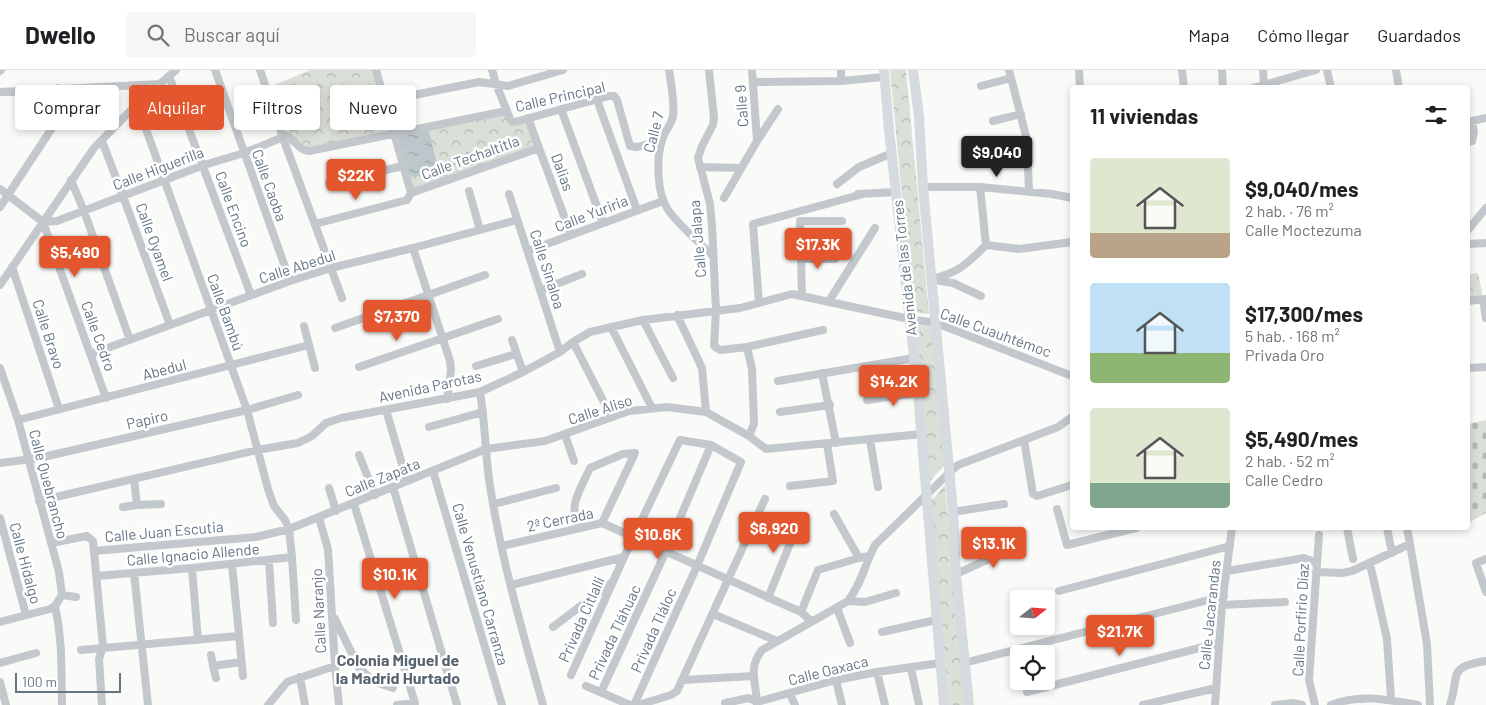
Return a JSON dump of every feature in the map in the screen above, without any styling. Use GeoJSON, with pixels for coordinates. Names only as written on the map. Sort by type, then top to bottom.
{"type":"FeatureCollection","features":[{"type":"Feature","properties":{"kind":"main road","name":"Avenida de las Torres"},"geometry":{"type":"LineString","coordinates":[[913,70],[919,117],[931,279],[950,472],[964,663],[970,702]]}},
{"type":"Feature","properties":{"kind":"main road","name":"Avenida de las Torres"},"geometry":{"type":"LineString","coordinates":[[884,73],[922,434],[944,705]]}},
{"type":"Feature","properties":{"kind":"street"},"geometry":{"type":"LineString","coordinates":[[119,86],[161,84],[176,70]]}},
{"type":"Feature","properties":{"kind":"street","name":"Calle Caoba"},"geometry":{"type":"LineString","coordinates":[[215,70],[290,281]]}},
{"type":"Feature","properties":{"kind":"street"},"geometry":{"type":"LineString","coordinates":[[260,70],[342,298]]}},
{"type":"Feature","properties":{"kind":"street"},"geometry":{"type":"LineString","coordinates":[[376,70],[380,85]]}},
{"type":"Feature","properties":{"kind":"street"},"geometry":{"type":"LineString","coordinates":[[283,138],[286,136],[291,138],[300,148],[309,151],[508,114],[492,70]]}},
{"type":"Feature","properties":{"kind":"street"},"geometry":{"type":"LineString","coordinates":[[416,95],[479,82],[508,86],[563,70]]}},
{"type":"Feature","properties":{"kind":"street","name":"Calle 7"},"geometry":{"type":"LineString","coordinates":[[663,201],[659,181],[662,140],[671,124],[673,115],[669,70]]}},
{"type":"Feature","properties":{"kind":"street"},"geometry":{"type":"LineString","coordinates":[[709,70],[714,118],[713,125],[698,158],[700,167],[741,168]]}},
{"type":"Feature","properties":{"kind":"street","name":"Calle 9"},"geometry":{"type":"LineString","coordinates":[[752,70],[758,141]]}},
{"type":"Feature","properties":{"kind":"street"},"geometry":{"type":"LineString","coordinates":[[841,70],[841,81]]}},
{"type":"Feature","properties":{"kind":"street"},"geometry":{"type":"LineString","coordinates":[[1078,70],[1080,85]]}},
{"type":"Feature","properties":{"kind":"street"},"geometry":{"type":"LineString","coordinates":[[1182,70],[1184,85]]}},
{"type":"Feature","properties":{"kind":"street"},"geometry":{"type":"LineString","coordinates":[[1222,70],[1223,85]]}},
{"type":"Feature","properties":{"kind":"street"},"geometry":{"type":"LineString","coordinates":[[1263,70],[1264,84],[1316,70]]}},
{"type":"Feature","properties":{"kind":"street"},"geometry":{"type":"LineString","coordinates":[[1327,70],[1330,85]]}},
{"type":"Feature","properties":{"kind":"street"},"geometry":{"type":"LineString","coordinates":[[1396,70],[1398,85]]}},
{"type":"Feature","properties":{"kind":"street"},"geometry":{"type":"LineString","coordinates":[[753,82],[841,81],[884,73]]}},
{"type":"Feature","properties":{"kind":"street"},"geometry":{"type":"LineString","coordinates":[[981,86],[1010,74],[1027,140],[1029,192]]}},
{"type":"Feature","properties":{"kind":"street","name":"Calle Encino"},"geometry":{"type":"LineString","coordinates":[[169,76],[204,165],[251,296]]}},
{"type":"Feature","properties":{"kind":"street"},"geometry":{"type":"LineString","coordinates":[[1285,78],[1286,85]]}},
{"type":"Feature","properties":{"kind":"street"},"geometry":{"type":"LineString","coordinates":[[0,92],[15,92]]}},
{"type":"Feature","properties":{"kind":"street","name":"Calle Principal"},"geometry":{"type":"LineString","coordinates":[[508,114],[511,121],[515,122],[614,96],[630,146],[637,147],[662,140]]}},
{"type":"Feature","properties":{"kind":"street"},"geometry":{"type":"LineString","coordinates":[[597,100],[637,210]]}},
{"type":"Feature","properties":{"kind":"street"},"geometry":{"type":"LineString","coordinates":[[561,109],[603,223]]}},
{"type":"Feature","properties":{"kind":"street"},"geometry":{"type":"LineString","coordinates":[[724,198],[778,109]]}},
{"type":"Feature","properties":{"kind":"street"},"geometry":{"type":"LineString","coordinates":[[0,286],[94,148],[129,112]]}},
{"type":"Feature","properties":{"kind":"street"},"geometry":{"type":"LineString","coordinates":[[993,121],[1021,114]]}},
{"type":"Feature","properties":{"kind":"street","name":"Dalias"},"geometry":{"type":"LineString","coordinates":[[528,118],[571,235]]}},
{"type":"Feature","properties":{"kind":"street"},"geometry":{"type":"LineString","coordinates":[[1470,141],[1474,134],[1472,121],[1486,118]]}},
{"type":"Feature","properties":{"kind":"street"},"geometry":{"type":"LineString","coordinates":[[0,207],[51,130]]}},
{"type":"Feature","properties":{"kind":"street","name":"Calle Bambú"},"geometry":{"type":"LineString","coordinates":[[146,130],[247,410],[274,506],[285,520],[289,529]]}},
{"type":"Feature","properties":{"kind":"street"},"geometry":{"type":"LineString","coordinates":[[394,130],[411,193]]}},
{"type":"Feature","properties":{"kind":"street","name":"Calle Higuerilla"},"geometry":{"type":"LineString","coordinates":[[43,222],[57,221],[163,180],[283,138]]}},
{"type":"Feature","properties":{"kind":"street","name":"Calle Oyamel"},"geometry":{"type":"LineString","coordinates":[[102,141],[170,325]]}},
{"type":"Feature","properties":{"kind":"street","name":"Calle Techaltitla"},"geometry":{"type":"LineString","coordinates":[[315,224],[407,200],[411,193],[539,148]]}},
{"type":"Feature","properties":{"kind":"street"},"geometry":{"type":"LineString","coordinates":[[837,184],[859,167],[892,153]]}},
{"type":"Feature","properties":{"kind":"street"},"geometry":{"type":"LineString","coordinates":[[329,184],[404,166]]}},
{"type":"Feature","properties":{"kind":"street","name":"Calle Jalapa"},"geometry":{"type":"LineString","coordinates":[[700,167],[710,204],[716,310],[714,346],[716,349],[747,347]]}},
{"type":"Feature","properties":{"kind":"street"},"geometry":{"type":"LineString","coordinates":[[71,180],[130,340]]}},
{"type":"Feature","properties":{"kind":"street"},"geometry":{"type":"LineString","coordinates":[[923,187],[980,187],[1070,198]]}},
{"type":"Feature","properties":{"kind":"street"},"geometry":{"type":"LineString","coordinates":[[980,187],[986,245]]}},
{"type":"Feature","properties":{"kind":"street"},"geometry":{"type":"LineString","coordinates":[[0,189],[43,222]]}},
{"type":"Feature","properties":{"kind":"street"},"geometry":{"type":"LineString","coordinates":[[469,191],[480,230]]}},
{"type":"Feature","properties":{"kind":"street"},"geometry":{"type":"LineString","coordinates":[[849,195],[896,192]]}},
{"type":"Feature","properties":{"kind":"street","name":"Calle Sinaloa"},"geometry":{"type":"LineString","coordinates":[[509,194],[560,352]]}},
{"type":"Feature","properties":{"kind":"street"},"geometry":{"type":"LineString","coordinates":[[759,303],[753,224],[863,194]]}},
{"type":"Feature","properties":{"kind":"street"},"geometry":{"type":"LineString","coordinates":[[663,201],[668,210],[713,256]]}},
{"type":"Feature","properties":{"kind":"street","name":"Calle Yuriria"},"geometry":{"type":"LineString","coordinates":[[528,251],[663,201]]}},
{"type":"Feature","properties":{"kind":"street"},"geometry":{"type":"LineString","coordinates":[[1470,228],[1486,208]]}},
{"type":"Feature","properties":{"kind":"street","name":"Calle Abedul"},"geometry":{"type":"LineString","coordinates":[[91,354],[290,281],[331,268],[517,220]]}},
{"type":"Feature","properties":{"kind":"street"},"geometry":{"type":"LineString","coordinates":[[802,296],[800,221],[842,221]]}},
{"type":"Feature","properties":{"kind":"street","name":"Calle Cedro"},"geometry":{"type":"LineString","coordinates":[[43,222],[106,398]]}},
{"type":"Feature","properties":{"kind":"street"},"geometry":{"type":"LineString","coordinates":[[829,301],[875,228]]}},
{"type":"Feature","properties":{"kind":"street"},"geometry":{"type":"LineString","coordinates":[[931,279],[950,274],[963,267],[986,245],[1019,248],[1070,242]]}},
{"type":"Feature","properties":{"kind":"street"},"geometry":{"type":"LineString","coordinates":[[1470,244],[1486,243]]}},
{"type":"Feature","properties":{"kind":"street"},"geometry":{"type":"LineString","coordinates":[[413,248],[443,338],[451,370],[447,399]]}},
{"type":"Feature","properties":{"kind":"street"},"geometry":{"type":"LineString","coordinates":[[801,259],[835,258]]}},
{"type":"Feature","properties":{"kind":"street","name":"Calle Bravo"},"geometry":{"type":"LineString","coordinates":[[12,267],[59,409]]}},
{"type":"Feature","properties":{"kind":"street"},"geometry":{"type":"LineString","coordinates":[[541,290],[582,274]]}},
{"type":"Feature","properties":{"kind":"street"},"geometry":{"type":"LineString","coordinates":[[335,328],[485,275]]}},
{"type":"Feature","properties":{"kind":"street"},"geometry":{"type":"LineString","coordinates":[[931,279],[953,283],[981,296]]}},
{"type":"Feature","properties":{"kind":"street","name":"Avenida Parotas"},"geometry":{"type":"LineString","coordinates":[[39,501],[257,450],[298,443],[312,436],[326,423],[341,418],[480,392],[560,352],[572,342],[590,332],[643,320],[740,308],[792,294],[909,319]]}},
{"type":"Feature","properties":{"kind":"street"},"geometry":{"type":"LineString","coordinates":[[1470,301],[1484,300],[1486,318]]}},
{"type":"Feature","properties":{"kind":"street"},"geometry":{"type":"LineString","coordinates":[[677,315],[702,368],[706,412]]}},
{"type":"Feature","properties":{"kind":"street"},"geometry":{"type":"LineString","coordinates":[[358,367],[498,319]]}},
{"type":"Feature","properties":{"kind":"street","name":"Calle Cuauhtémoc"},"geometry":{"type":"LineString","coordinates":[[909,319],[936,323],[1070,375]]}},
{"type":"Feature","properties":{"kind":"street"},"geometry":{"type":"LineString","coordinates":[[643,320],[673,378]]}},
{"type":"Feature","properties":{"kind":"street"},"geometry":{"type":"LineString","coordinates":[[304,326],[315,368]]}},
{"type":"Feature","properties":{"kind":"street"},"geometry":{"type":"LineString","coordinates":[[611,327],[652,408]]}},
{"type":"Feature","properties":{"kind":"street"},"geometry":{"type":"LineString","coordinates":[[749,436],[754,424],[752,369],[747,347],[823,330]]}},
{"type":"Feature","properties":{"kind":"street"},"geometry":{"type":"LineString","coordinates":[[512,340],[523,372]]}},
{"type":"Feature","properties":{"kind":"street"},"geometry":{"type":"LineString","coordinates":[[572,342],[611,416]]}},
{"type":"Feature","properties":{"kind":"street","name":"Abedul"},"geometry":{"type":"LineString","coordinates":[[18,420],[309,345]]}},
{"type":"Feature","properties":{"kind":"street"},"geometry":{"type":"LineString","coordinates":[[476,366],[516,354]]}},
{"type":"Feature","properties":{"kind":"street"},"geometry":{"type":"LineString","coordinates":[[778,381],[914,358]]}},
{"type":"Feature","properties":{"kind":"street"},"geometry":{"type":"LineString","coordinates":[[1470,368],[1486,366]]}},
{"type":"Feature","properties":{"kind":"street","name":"Calle Quebrancho"},"geometry":{"type":"LineString","coordinates":[[0,368],[18,420],[52,543],[62,595]]}},
{"type":"Feature","properties":{"kind":"street"},"geometry":{"type":"LineString","coordinates":[[822,373],[830,405],[836,443]]}},
{"type":"Feature","properties":{"kind":"street"},"geometry":{"type":"LineString","coordinates":[[480,392],[486,449],[502,546],[543,705]]}},
{"type":"Feature","properties":{"kind":"street"},"geometry":{"type":"LineString","coordinates":[[867,400],[918,393]]}},
{"type":"Feature","properties":{"kind":"street","name":"Papiro"},"geometry":{"type":"LineString","coordinates":[[0,463],[49,456],[247,410],[298,395]]}},
{"type":"Feature","properties":{"kind":"street"},"geometry":{"type":"LineString","coordinates":[[780,412],[830,405]]}},
{"type":"Feature","properties":{"kind":"street","name":"Calle Aliso"},"geometry":{"type":"LineString","coordinates":[[486,449],[545,441],[611,416],[630,411],[667,407],[706,412],[749,436],[766,449],[922,434]]}},
{"type":"Feature","properties":{"kind":"street"},"geometry":{"type":"LineString","coordinates":[[386,410],[407,481]]}},
{"type":"Feature","properties":{"kind":"street"},"geometry":{"type":"LineString","coordinates":[[429,427],[483,412]]}},
{"type":"Feature","properties":{"kind":"street"},"geometry":{"type":"LineString","coordinates":[[757,703],[753,676],[756,658],[762,650],[848,601],[858,588],[869,556],[875,545],[950,472],[958,465],[1058,428],[1070,419]]}},
{"type":"Feature","properties":{"kind":"street"},"geometry":{"type":"LineString","coordinates":[[565,435],[574,461]]}},
{"type":"Feature","properties":{"kind":"street","name":"Privada Tláloc"},"geometry":{"type":"LineString","coordinates":[[632,705],[697,566],[741,462],[710,445],[680,440]]}},
{"type":"Feature","properties":{"kind":"street","name":"Privada Citlalli"},"geometry":{"type":"LineString","coordinates":[[571,675],[612,582],[680,440]]}},
{"type":"Feature","properties":{"kind":"street"},"geometry":{"type":"LineString","coordinates":[[870,440],[878,487]]}},
{"type":"Feature","properties":{"kind":"street"},"geometry":{"type":"LineString","coordinates":[[1024,440],[1033,494],[1037,496],[1070,486]]}},
{"type":"Feature","properties":{"kind":"street"},"geometry":{"type":"LineString","coordinates":[[790,486],[833,481],[827,444]]}},
{"type":"Feature","properties":{"kind":"street","name":"Privada Tláhuac"},"geometry":{"type":"LineString","coordinates":[[601,692],[666,552],[710,445]]}},
{"type":"Feature","properties":{"kind":"street","name":"Calle Zapata"},"geometry":{"type":"LineString","coordinates":[[289,529],[486,449]]}},
{"type":"Feature","properties":{"kind":"street"},"geometry":{"type":"LineString","coordinates":[[581,527],[574,520],[573,507],[590,468],[623,454],[635,453],[602,523]]}},
{"type":"Feature","properties":{"kind":"street"},"geometry":{"type":"LineString","coordinates":[[359,455],[375,495]]}},
{"type":"Feature","properties":{"kind":"street","name":"Calle Venustiano Carranza"},"geometry":{"type":"LineString","coordinates":[[433,471],[502,705]]}},
{"type":"Feature","properties":{"kind":"street"},"geometry":{"type":"LineString","coordinates":[[134,478],[137,505]]}},
{"type":"Feature","properties":{"kind":"street"},"geometry":{"type":"LineString","coordinates":[[393,487],[457,705]]}},
{"type":"Feature","properties":{"kind":"street"},"geometry":{"type":"LineString","coordinates":[[329,488],[336,510]]}},
{"type":"Feature","properties":{"kind":"street"},"geometry":{"type":"LineString","coordinates":[[494,504],[556,488]]}},
{"type":"Feature","properties":{"kind":"street"},"geometry":{"type":"LineString","coordinates":[[638,705],[665,698],[677,691],[765,499]]}},
{"type":"Feature","properties":{"kind":"street"},"geometry":{"type":"LineString","coordinates":[[123,507],[161,504]]}},
{"type":"Feature","properties":{"kind":"street"},"geometry":{"type":"LineString","coordinates":[[354,504],[414,704],[396,705]]}},
{"type":"Feature","properties":{"kind":"street"},"geometry":{"type":"LineString","coordinates":[[953,512],[1004,504]]}},
{"type":"Feature","properties":{"kind":"street"},"geometry":{"type":"LineString","coordinates":[[1057,509],[1067,546],[1128,530]]}},
{"type":"Feature","properties":{"kind":"street"},"geometry":{"type":"LineString","coordinates":[[834,514],[859,558]]}},
{"type":"Feature","properties":{"kind":"street","name":"Calle Hidalgo"},"geometry":{"type":"LineString","coordinates":[[0,518],[26,615]]}},
{"type":"Feature","properties":{"kind":"street","name":"Calle Naranjo"},"geometry":{"type":"LineString","coordinates":[[319,518],[328,549],[339,705]]}},
{"type":"Feature","properties":{"kind":"street"},"geometry":{"type":"LineString","coordinates":[[768,598],[800,519]]}},
{"type":"Feature","properties":{"kind":"street","name":"2ª Cerrada"},"geometry":{"type":"LineString","coordinates":[[502,546],[602,523],[801,612],[811,621]]}},
{"type":"Feature","properties":{"kind":"street"},"geometry":{"type":"LineString","coordinates":[[289,529],[296,620]]}},
{"type":"Feature","properties":{"kind":"street","name":"Calle Juan Escutia"},"geometry":{"type":"LineString","coordinates":[[52,543],[87,536],[93,541],[94,551],[256,537],[289,529]]}},
{"type":"Feature","properties":{"kind":"street","name":"Calle Jacarandas"},"geometry":{"type":"LineString","coordinates":[[1215,705],[1222,606],[1232,530]]}},
{"type":"Feature","properties":{"kind":"street"},"geometry":{"type":"LineString","coordinates":[[1347,530],[1353,559]]}},
{"type":"Feature","properties":{"kind":"street"},"geometry":{"type":"LineString","coordinates":[[1387,530],[1392,553]]}},
{"type":"Feature","properties":{"kind":"street"},"geometry":{"type":"LineString","coordinates":[[1407,530],[1428,644],[1430,705]]}},
{"type":"Feature","properties":{"kind":"street","name":"Calle Porfirio Díaz"},"geometry":{"type":"LineString","coordinates":[[1315,705],[1310,680],[1319,536]]}},
{"type":"Feature","properties":{"kind":"street"},"geometry":{"type":"LineString","coordinates":[[956,574],[1022,544]]}},
{"type":"Feature","properties":{"kind":"street"},"geometry":{"type":"LineString","coordinates":[[1316,572],[1342,573],[1370,564],[1410,544]]}},
{"type":"Feature","properties":{"kind":"street"},"geometry":{"type":"LineString","coordinates":[[1059,591],[1230,546]]}},
{"type":"Feature","properties":{"kind":"street"},"geometry":{"type":"LineString","coordinates":[[94,551],[103,647],[99,659],[102,705]]}},
{"type":"Feature","properties":{"kind":"street"},"geometry":{"type":"LineString","coordinates":[[801,612],[818,570],[869,556]]}},
{"type":"Feature","properties":{"kind":"street","name":"Calle Ignacio Allende"},"geometry":{"type":"LineString","coordinates":[[96,576],[269,561],[292,557]]}},
{"type":"Feature","properties":{"kind":"street"},"geometry":{"type":"LineString","coordinates":[[511,585],[624,558]]}},
{"type":"Feature","properties":{"kind":"street"},"geometry":{"type":"LineString","coordinates":[[1227,571],[1304,558],[1317,563]]}},
{"type":"Feature","properties":{"kind":"street"},"geometry":{"type":"LineString","coordinates":[[1486,559],[1476,563],[1486,592]]}},
{"type":"Feature","properties":{"kind":"street"},"geometry":{"type":"LineString","coordinates":[[269,561],[273,623]]}},
{"type":"Feature","properties":{"kind":"street"},"geometry":{"type":"LineString","coordinates":[[232,564],[243,676]]}},
{"type":"Feature","properties":{"kind":"street"},"geometry":{"type":"LineString","coordinates":[[1370,564],[1387,639],[1391,699]]}},
{"type":"Feature","properties":{"kind":"street"},"geometry":{"type":"LineString","coordinates":[[192,568],[198,640]]}},
{"type":"Feature","properties":{"kind":"street"},"geometry":{"type":"LineString","coordinates":[[134,573],[148,705]]}},
{"type":"Feature","properties":{"kind":"street"},"geometry":{"type":"LineString","coordinates":[[553,627],[612,582]]}},
{"type":"Feature","properties":{"kind":"street"},"geometry":{"type":"LineString","coordinates":[[848,601],[865,602],[896,593]]}},
{"type":"Feature","properties":{"kind":"street"},"geometry":{"type":"LineString","coordinates":[[0,622],[55,606],[62,595],[76,597]]}},
{"type":"Feature","properties":{"kind":"street"},"geometry":{"type":"LineString","coordinates":[[964,663],[1224,596]]}},
{"type":"Feature","properties":{"kind":"street"},"geometry":{"type":"LineString","coordinates":[[1222,606],[1285,602]]}},
{"type":"Feature","properties":{"kind":"street"},"geometry":{"type":"LineString","coordinates":[[55,606],[60,631],[62,657],[62,705]]}},
{"type":"Feature","properties":{"kind":"street"},"geometry":{"type":"LineString","coordinates":[[837,608],[850,643]]}},
{"type":"Feature","properties":{"kind":"street"},"geometry":{"type":"LineString","coordinates":[[713,614],[778,641]]}},
{"type":"Feature","properties":{"kind":"street"},"geometry":{"type":"LineString","coordinates":[[333,615],[358,668],[375,682],[393,688]]}},
{"type":"Feature","properties":{"kind":"street"},"geometry":{"type":"LineString","coordinates":[[882,632],[936,620]]}},
{"type":"Feature","properties":{"kind":"street"},"geometry":{"type":"LineString","coordinates":[[81,650],[238,636]]}},
{"type":"Feature","properties":{"kind":"street"},"geometry":{"type":"LineString","coordinates":[[1027,692],[1219,643]]}},
{"type":"Feature","properties":{"kind":"street"},"geometry":{"type":"LineString","coordinates":[[0,663],[36,653]]}},
{"type":"Feature","properties":{"kind":"street"},"geometry":{"type":"LineString","coordinates":[[212,655],[216,678]]}},
{"type":"Feature","properties":{"kind":"street"},"geometry":{"type":"LineString","coordinates":[[213,666],[241,662]]}},
{"type":"Feature","properties":{"kind":"street"},"geometry":{"type":"LineString","coordinates":[[1450,705],[1454,678],[1458,670],[1472,663],[1486,662]]}},
{"type":"Feature","properties":{"kind":"street","name":"Calle Oaxaca"},"geometry":{"type":"LineString","coordinates":[[725,703],[749,698],[757,703],[836,680],[940,663]]}},
{"type":"Feature","properties":{"kind":"street"},"geometry":{"type":"LineString","coordinates":[[268,705],[287,682],[335,666]]}},
{"type":"Feature","properties":{"kind":"street"},"geometry":{"type":"LineString","coordinates":[[911,668],[919,705]]}},
{"type":"Feature","properties":{"kind":"street"},"geometry":{"type":"LineString","coordinates":[[877,672],[885,705]]}},
{"type":"Feature","properties":{"kind":"street"},"geometry":{"type":"LineString","coordinates":[[683,680],[753,676]]}},
{"type":"Feature","properties":{"kind":"street"},"geometry":{"type":"LineString","coordinates":[[300,677],[305,705]]}},
{"type":"Feature","properties":{"kind":"street"},"geometry":{"type":"LineString","coordinates":[[836,680],[842,705]]}},
{"type":"Feature","properties":{"kind":"street"},"geometry":{"type":"LineString","coordinates":[[0,682],[6,705]]}},
{"type":"Feature","properties":{"kind":"street"},"geometry":{"type":"LineString","coordinates":[[586,686],[632,705]]}},
{"type":"Feature","properties":{"kind":"street"},"geometry":{"type":"LineString","coordinates":[[1143,705],[1216,688]]}},
{"type":"Feature","properties":{"kind":"street"},"geometry":{"type":"LineString","coordinates":[[790,694],[795,705]]}},
{"type":"Feature","properties":{"kind":"street"},"geometry":{"type":"LineString","coordinates":[[1331,705],[1352,699],[1391,699],[1418,705]]}},
{"type":"Feature","properties":{"kind":"street"},"geometry":{"type":"LineString","coordinates":[[1275,705],[1293,703],[1302,705]]}},
{"type":"Feature","properties":{"kind":"green space"},"geometry":{"type":"Polygon","coordinates":[[[310,70],[374,70],[378,85],[330,85],[330,130],[391,130],[392,133],[307,147],[284,133],[283,130],[320,130],[320,85],[275,85],[310,70]]]}},
{"type":"Feature","properties":{"kind":"green space"},"geometry":{"type":"Polygon","coordinates":[[[890,70],[906,70],[929,314],[913,312],[890,70]]]}},
{"type":"Feature","properties":{"kind":"green space"},"geometry":{"type":"Polygon","coordinates":[[[506,111],[511,121],[528,118],[536,146],[413,190],[395,134],[506,111]]]}},
{"type":"Feature","properties":{"kind":"green space"},"geometry":{"type":"Polygon","coordinates":[[[1478,273],[1483,297],[1470,300],[1470,275],[1478,273]]]}},
{"type":"Feature","properties":{"kind":"green space"},"geometry":{"type":"Polygon","coordinates":[[[913,324],[932,327],[945,464],[928,484],[913,324]]]}},
{"type":"Feature","properties":{"kind":"green space"},"geometry":{"type":"Polygon","coordinates":[[[1486,420],[1486,513],[1470,522],[1470,424],[1486,420]]]}},
{"type":"Feature","properties":{"kind":"green space"},"geometry":{"type":"Polygon","coordinates":[[[945,485],[965,705],[949,705],[931,501],[945,485]]]}},
{"type":"Feature","properties":{"kind":"water"},"geometry":{"type":"Polygon","coordinates":[[[429,131],[438,169],[408,178],[395,134],[429,131]]]}},
{"type":"Feature","properties":{"kind":"district","name":"Colonia Miguel de la Madrid Hurtado"},"geometry":{"type":"Point","coordinates":[398,668]}}]}
